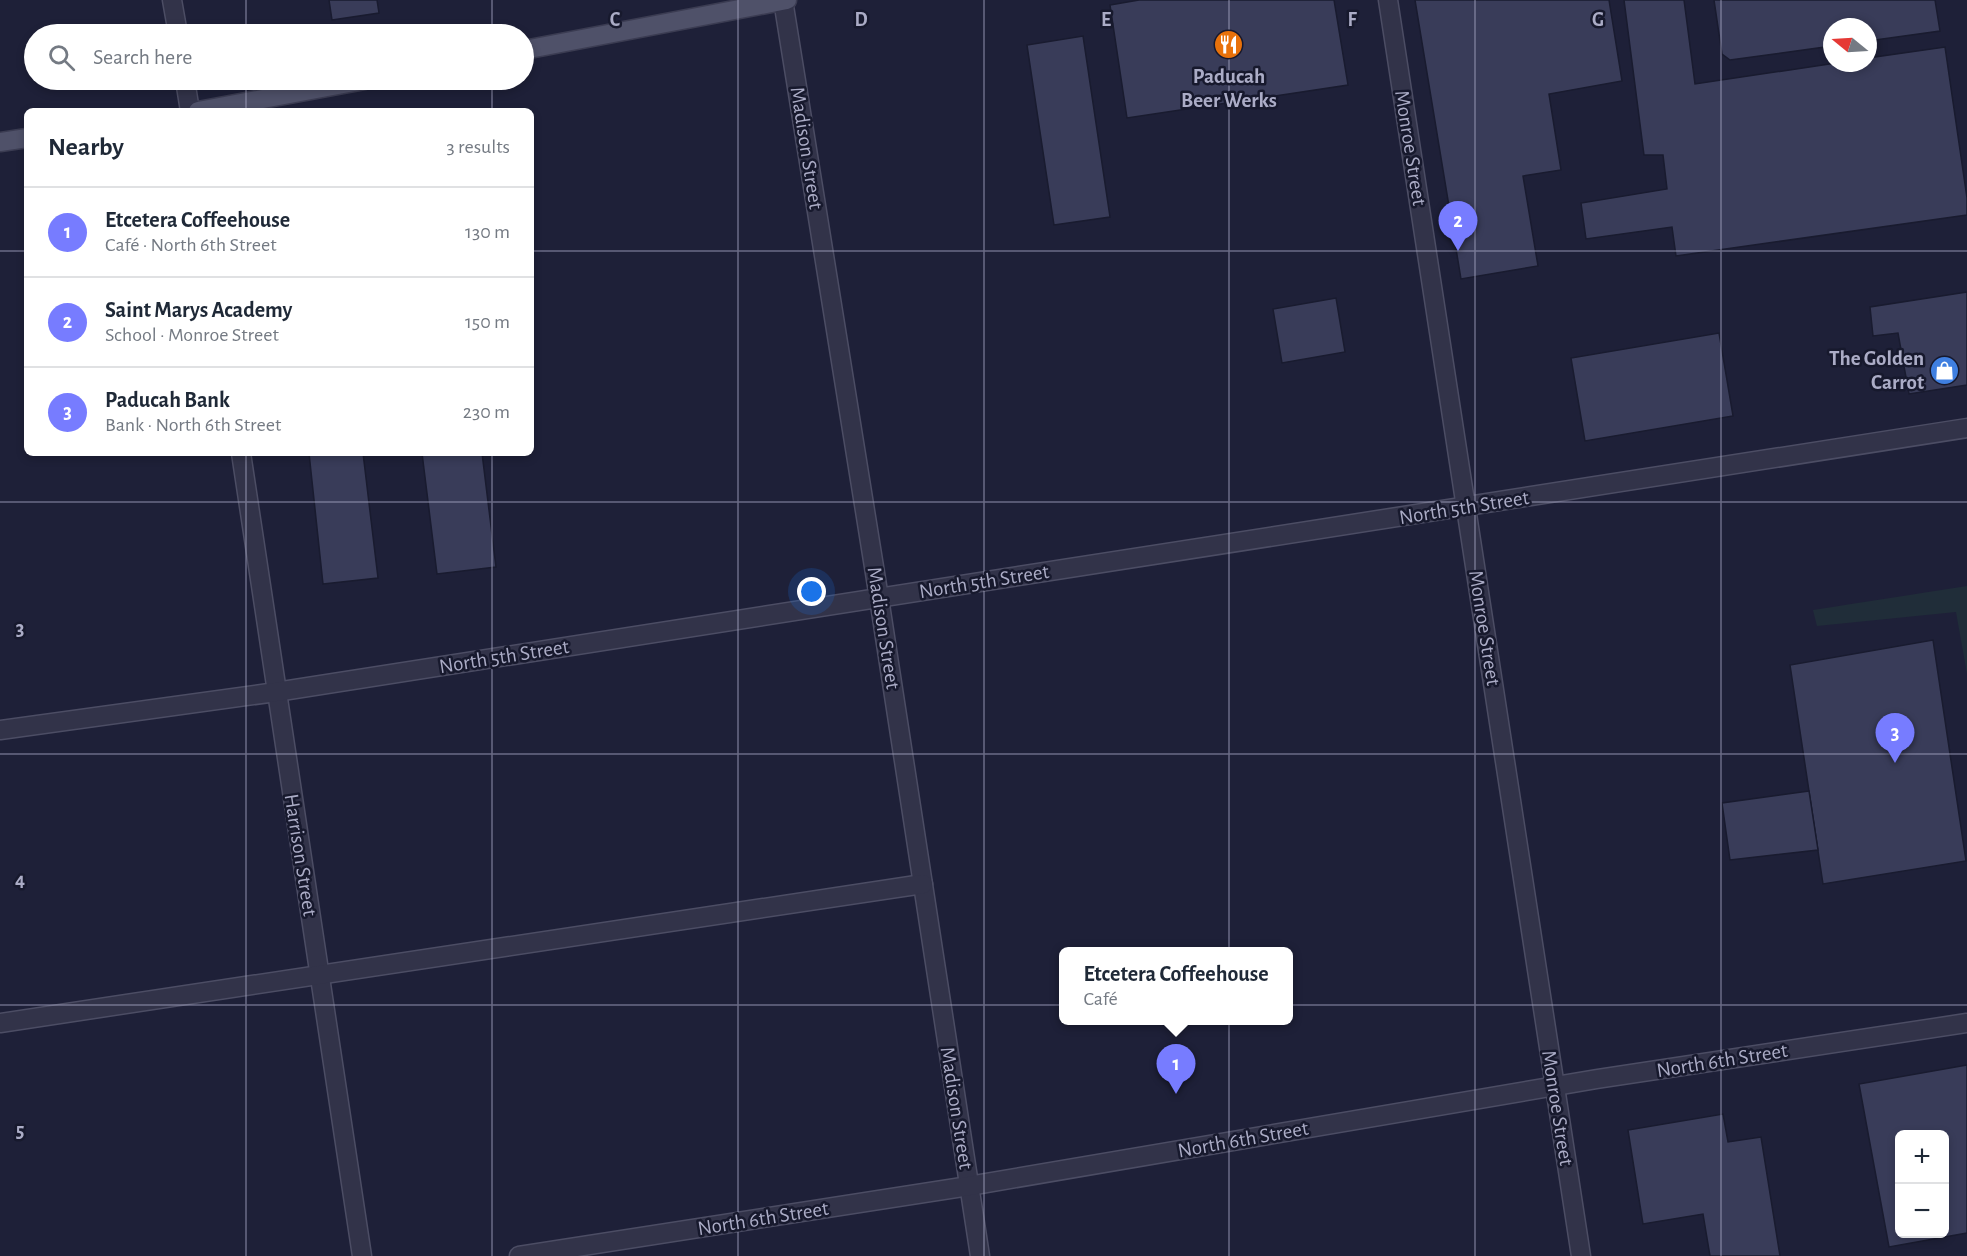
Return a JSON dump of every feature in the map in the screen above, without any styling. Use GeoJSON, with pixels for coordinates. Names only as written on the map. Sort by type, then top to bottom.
{"type":"FeatureCollection","features":[{"type":"Feature","properties":{"kind":"main road"},"geometry":{"type":"LineString","coordinates":[[534,48],[784,0]]}},
{"type":"Feature","properties":{"kind":"main road"},"geometry":{"type":"LineString","coordinates":[[214,108],[311,90]]}},
{"type":"Feature","properties":{"kind":"main road"},"geometry":{"type":"LineString","coordinates":[[0,142],[24,138]]}},
{"type":"Feature","properties":{"kind":"street"},"geometry":{"type":"LineString","coordinates":[[172,0],[176,24]]}},
{"type":"Feature","properties":{"kind":"street","name":"Madison Street"},"geometry":{"type":"LineString","coordinates":[[784,0],[980,1256]]}},
{"type":"Feature","properties":{"kind":"street","name":"Monroe Street"},"geometry":{"type":"LineString","coordinates":[[1388,0],[1581,1256]]}},
{"type":"Feature","properties":{"kind":"street"},"geometry":{"type":"LineString","coordinates":[[187,90],[190,108]]}},
{"type":"Feature","properties":{"kind":"street","name":"North 5th Street"},"geometry":{"type":"LineString","coordinates":[[0,730],[276,692],[1967,428]]}},
{"type":"Feature","properties":{"kind":"street","name":"Harrison Street"},"geometry":{"type":"LineString","coordinates":[[241,456],[362,1256]]}},
{"type":"Feature","properties":{"kind":"street"},"geometry":{"type":"LineString","coordinates":[[0,1023],[923,884]]}},
{"type":"Feature","properties":{"kind":"street","name":"North 6th Street"},"geometry":{"type":"LineString","coordinates":[[519,1256],[969,1186],[1555,1086],[1967,1023]]}},
{"type":"Feature","properties":{"kind":"shaded area"},"geometry":{"type":"Polygon","coordinates":[[[1967,586],[1967,674],[1956,612],[1817,626],[1813,610],[1967,586]]]}},
{"type":"Feature","properties":{"kind":"building"},"geometry":{"type":"Polygon","coordinates":[[[329,0],[377,0],[379,13],[332,20],[329,0]]]}},
{"type":"Feature","properties":{"kind":"building","name":"Paducah Beer Werks"},"geometry":{"type":"Polygon","coordinates":[[[1139,0],[1334,0],[1348,85],[1127,118],[1110,5],[1139,0]]]}},
{"type":"Feature","properties":{"kind":"building"},"geometry":{"type":"Polygon","coordinates":[[[1415,0],[1609,0],[1622,81],[1549,94],[1561,170],[1523,176],[1538,266],[1461,279],[1415,0]]]}},
{"type":"Feature","properties":{"kind":"building"},"geometry":{"type":"Polygon","coordinates":[[[1624,0],[1684,0],[1695,84],[1823,65],[1823,72],[1877,72],[1877,57],[1945,47],[1967,198],[1967,215],[1676,256],[1672,227],[1586,239],[1581,203],[1667,189],[1663,155],[1644,155],[1624,0]]]}},
{"type":"Feature","properties":{"kind":"building"},"geometry":{"type":"Polygon","coordinates":[[[1714,0],[1935,0],[1940,31],[1877,40],[1877,18],[1823,18],[1823,47],[1730,60],[1722,54],[1714,0]]]}},
{"type":"Feature","properties":{"kind":"building"},"geometry":{"type":"Polygon","coordinates":[[[1083,36],[1110,217],[1054,225],[1027,45],[1083,36]]]}},
{"type":"Feature","properties":{"kind":"building"},"geometry":{"type":"Polygon","coordinates":[[[1967,292],[1967,385],[1909,394],[1898,333],[1873,336],[1870,307],[1967,292]]]}},
{"type":"Feature","properties":{"kind":"building"},"geometry":{"type":"Polygon","coordinates":[[[1336,298],[1345,352],[1282,363],[1273,309],[1336,298]]]}},
{"type":"Feature","properties":{"kind":"building"},"geometry":{"type":"Polygon","coordinates":[[[1719,333],[1733,416],[1585,441],[1571,358],[1719,333]]]}},
{"type":"Feature","properties":{"kind":"building"},"geometry":{"type":"Polygon","coordinates":[[[309,456],[363,456],[378,578],[323,584],[309,456]]]}},
{"type":"Feature","properties":{"kind":"building"},"geometry":{"type":"Polygon","coordinates":[[[422,456],[482,456],[496,567],[437,574],[422,456]]]}},
{"type":"Feature","properties":{"kind":"building"},"geometry":{"type":"Polygon","coordinates":[[[1933,640],[1966,861],[1823,884],[1790,665],[1933,640]]]}},
{"type":"Feature","properties":{"kind":"building"},"geometry":{"type":"Polygon","coordinates":[[[1809,791],[1818,850],[1730,860],[1722,803],[1809,791]]]}},
{"type":"Feature","properties":{"kind":"building"},"geometry":{"type":"Polygon","coordinates":[[[1967,1065],[1967,1233],[1949,1236],[1949,1130],[1895,1130],[1895,1238],[1939,1238],[1889,1247],[1859,1084],[1967,1065]]]}},
{"type":"Feature","properties":{"kind":"building"},"geometry":{"type":"Polygon","coordinates":[[[1723,1114],[1728,1142],[1761,1137],[1780,1256],[1710,1256],[1703,1214],[1643,1224],[1628,1130],[1723,1114]]]}},
{"type":"Feature","properties":{"kind":"place","name":"Paducah Beer Werks"},"geometry":{"type":"Point","coordinates":[1229,45]}},
{"type":"Feature","properties":{"kind":"place","name":"Saint Marys Academy"},"geometry":{"type":"Point","coordinates":[1458,251]}},
{"type":"Feature","properties":{"kind":"place","name":"The Golden Carrot"},"geometry":{"type":"Point","coordinates":[1945,370]}},
{"type":"Feature","properties":{"kind":"place","name":"Paducah Bank"},"geometry":{"type":"Point","coordinates":[1895,763]}},
{"type":"Feature","properties":{"kind":"place","name":"Etcetera Coffeehouse"},"geometry":{"type":"Point","coordinates":[1176,1094]}}]}
